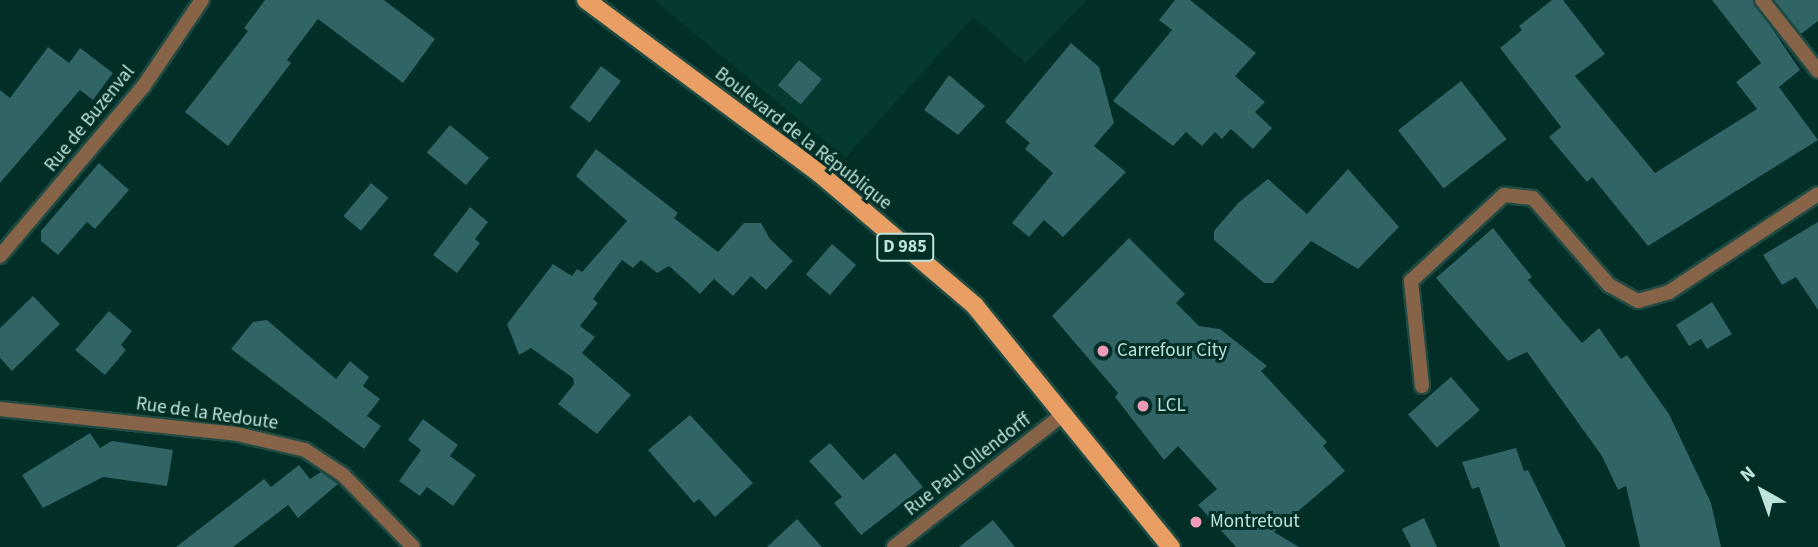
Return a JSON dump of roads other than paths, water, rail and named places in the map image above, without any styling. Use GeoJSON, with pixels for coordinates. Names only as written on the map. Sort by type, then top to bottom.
{"type":"FeatureCollection","features":[{"type":"Feature","properties":{"kind":"main road","name":"Boulevard de la République"},"geometry":{"type":"LineString","coordinates":[[586,0],[819,173],[964,297],[1065,413],[1171,547]]}},
{"type":"Feature","properties":{"kind":"street","name":"Rue de Buzenval"},"geometry":{"type":"LineString","coordinates":[[0,256],[143,87],[202,0]]}},
{"type":"Feature","properties":{"kind":"street"},"geometry":{"type":"LineString","coordinates":[[1762,0],[1818,71]]}},
{"type":"Feature","properties":{"kind":"street"},"geometry":{"type":"LineString","coordinates":[[1422,386],[1411,281],[1504,195],[1533,198],[1609,285],[1638,301],[1669,292],[1818,194]]}},
{"type":"Feature","properties":{"kind":"street","name":"Rue de la Redoute"},"geometry":{"type":"LineString","coordinates":[[0,409],[237,434],[305,450],[343,475],[413,547]]}},
{"type":"Feature","properties":{"kind":"street","name":"Rue Paul Ollendorff"},"geometry":{"type":"LineString","coordinates":[[894,547],[1065,413]]}},
{"type":"Feature","properties":{"kind":"place","name":"Carrefour City"},"geometry":{"type":"Point","coordinates":[1103,351]}},
{"type":"Feature","properties":{"kind":"place","name":"LCL"},"geometry":{"type":"Point","coordinates":[1143,406]}},
{"type":"Feature","properties":{"kind":"place","name":"Montretout"},"geometry":{"type":"Point","coordinates":[1196,522]}}]}
